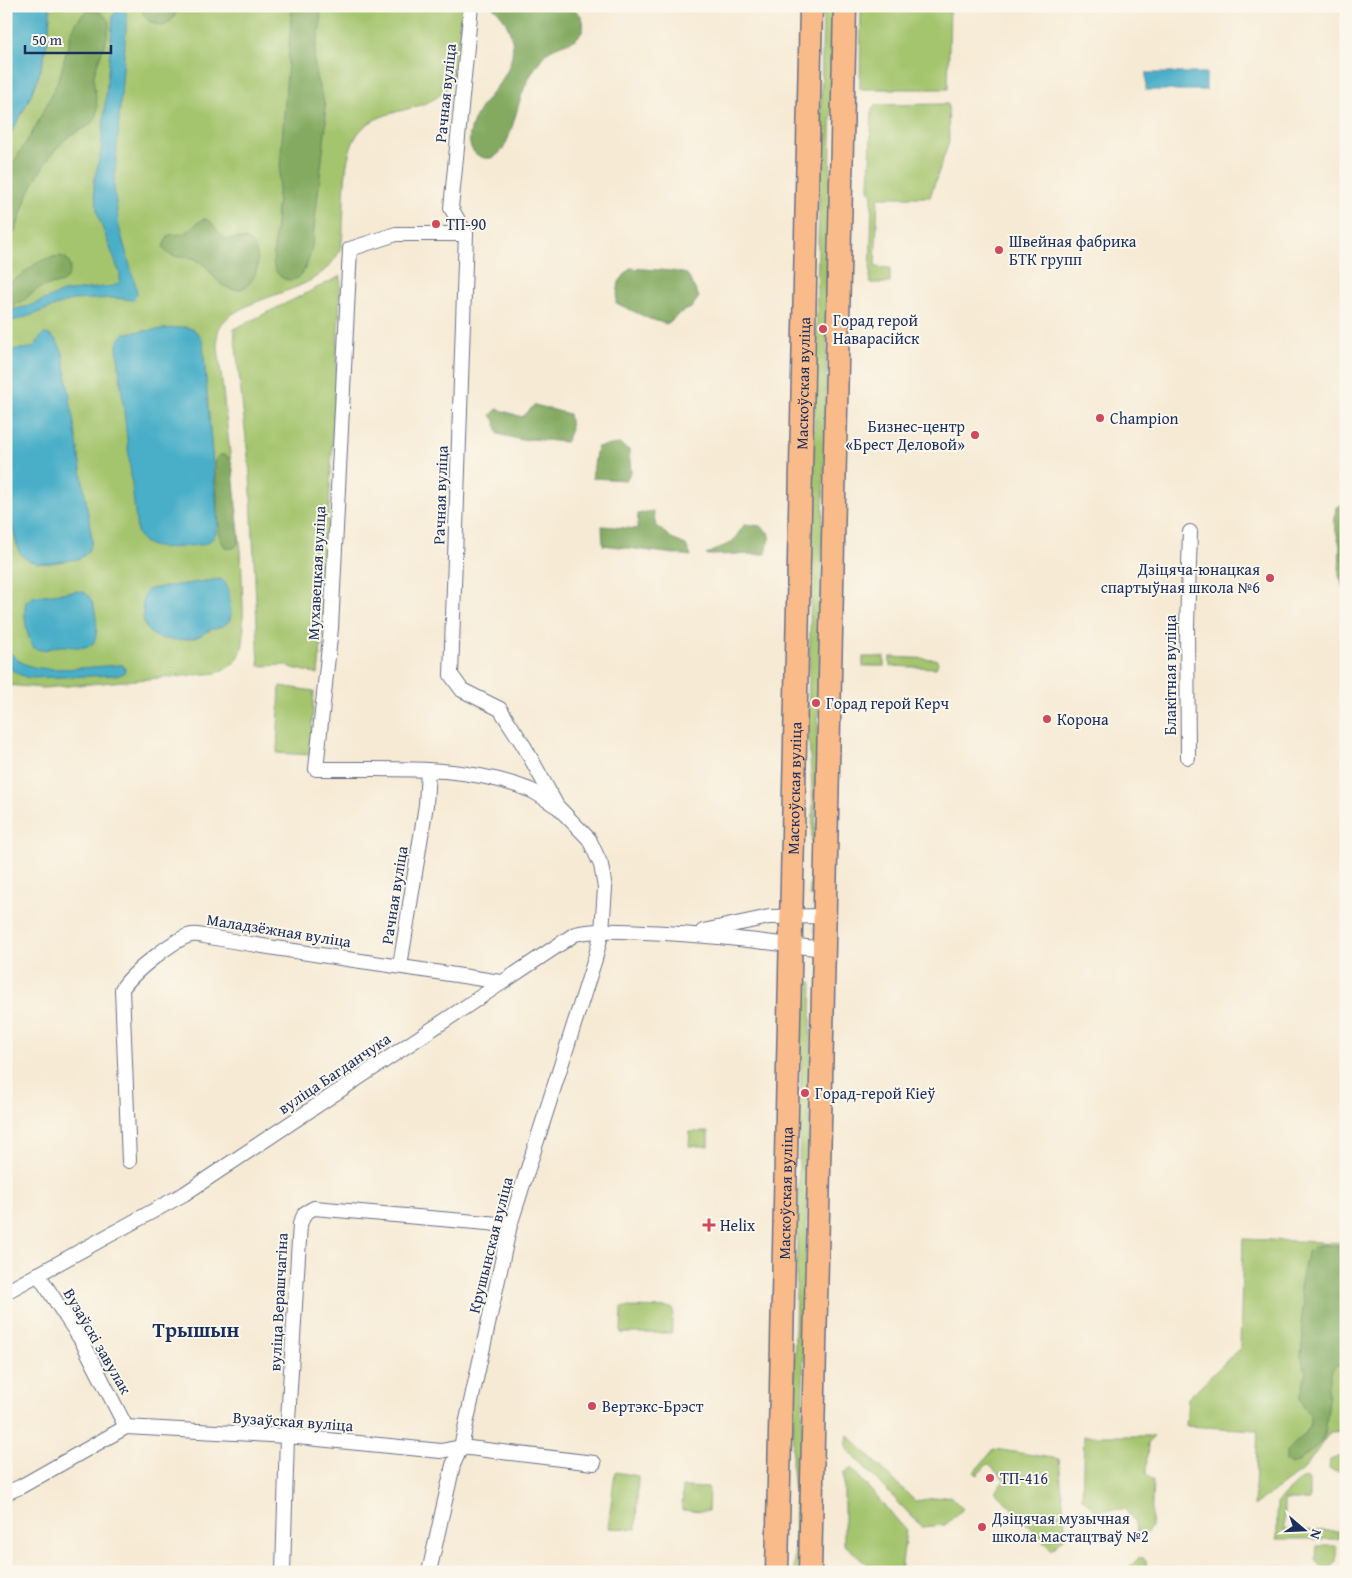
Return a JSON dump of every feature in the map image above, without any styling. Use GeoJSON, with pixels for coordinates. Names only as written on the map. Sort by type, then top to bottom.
{"type":"FeatureCollection","features":[{"type":"Feature","properties":{"kind":"main road","name":"Маскоўская вуліца"},"geometry":{"type":"LineString","coordinates":[[777,1572],[811,6]]}},
{"type":"Feature","properties":{"kind":"main road","name":"Маскоўская вуліца"},"geometry":{"type":"LineString","coordinates":[[810,1572],[845,6]]}},
{"type":"Feature","properties":{"kind":"street","name":"Рачная вуліца"},"geometry":{"type":"LineString","coordinates":[[472,6],[451,208],[466,234],[451,675],[462,690],[501,710],[524,746],[557,806],[589,839],[601,866],[605,888],[602,931]]}},
{"type":"Feature","properties":{"kind":"street","name":"Мухавецкая вуліца"},"geometry":{"type":"LineString","coordinates":[[466,234],[396,234],[350,249],[331,628],[316,769],[428,770],[465,774],[505,782],[532,791],[557,806]]}},
{"type":"Feature","properties":{"kind":"street","name":"Блакітная вуліца"},"geometry":{"type":"LineString","coordinates":[[1188,757],[1187,626],[1190,532]]}},
{"type":"Feature","properties":{"kind":"street","name":"Рачная вуліца"},"geometry":{"type":"LineString","coordinates":[[400,966],[426,806],[428,770]]}},
{"type":"Feature","properties":{"kind":"street","name":"вуліца Багданчука"},"geometry":{"type":"LineString","coordinates":[[692,934],[769,917],[825,916]]}},
{"type":"Feature","properties":{"kind":"street","name":"вуліца Багданчука"},"geometry":{"type":"LineString","coordinates":[[6,1292],[184,1194],[575,934],[602,931],[692,934],[824,949]]}},
{"type":"Feature","properties":{"kind":"street","name":"Крушынская вуліца"},"geometry":{"type":"LineString","coordinates":[[429,1572],[453,1465],[461,1447],[510,1225],[602,931]]}},
{"type":"Feature","properties":{"kind":"street","name":"Маладзёжная вуліца"},"geometry":{"type":"LineString","coordinates":[[129,1161],[122,988],[127,980],[143,966],[181,938],[193,935],[204,936],[274,949],[501,982]]}},
{"type":"Feature","properties":{"kind":"street","name":"вуліца Верашчагіна"},"geometry":{"type":"LineString","coordinates":[[283,1572],[287,1436],[300,1224],[305,1213],[314,1208],[510,1225]]}},
{"type":"Feature","properties":{"kind":"street","name":"Вузаўскі завулак"},"geometry":{"type":"LineString","coordinates":[[38,1274],[83,1343],[126,1427]]}},
{"type":"Feature","properties":{"kind":"street","name":"Вузаўская вуліца"},"geometry":{"type":"LineString","coordinates":[[126,1427],[287,1436],[441,1451],[461,1447],[594,1463]]}},
{"type":"Feature","properties":{"kind":"street"},"geometry":{"type":"LineString","coordinates":[[6,1493],[126,1427]]}},
{"type":"Feature","properties":{"kind":"green space"},"geometry":{"type":"Polygon","coordinates":[[[67,6],[462,6],[458,61],[453,78],[444,91],[433,100],[419,106],[375,119],[363,128],[354,140],[346,169],[342,241],[335,259],[323,272],[306,283],[237,311],[227,318],[220,327],[217,338],[241,551],[244,636],[240,655],[234,663],[217,673],[43,688],[6,685],[6,141],[32,94],[38,78],[49,28],[50,9],[67,6]]]}},
{"type":"Feature","properties":{"kind":"green space"},"geometry":{"type":"Polygon","coordinates":[[[141,6],[177,6],[173,18],[163,26],[148,20],[141,6]]]}},
{"type":"Feature","properties":{"kind":"green space"},"geometry":{"type":"Polygon","coordinates":[[[292,6],[320,6],[321,22],[314,57],[316,77],[325,105],[326,124],[312,246],[301,275],[291,280],[285,279],[278,274],[273,263],[292,6]]]}},
{"type":"Feature","properties":{"kind":"green space"},"geometry":{"type":"Polygon","coordinates":[[[492,6],[567,7],[575,10],[581,16],[583,29],[581,34],[570,42],[551,49],[539,62],[525,87],[505,145],[495,157],[488,158],[479,156],[473,151],[470,146],[470,132],[482,106],[505,75],[512,56],[513,47],[512,38],[505,21],[492,6]]]}},
{"type":"Feature","properties":{"kind":"green space"},"geometry":{"type":"Polygon","coordinates":[[[823,6],[833,6],[814,896],[810,896],[813,802],[808,727],[823,6]]]}},
{"type":"Feature","properties":{"kind":"green space"},"geometry":{"type":"Polygon","coordinates":[[[861,6],[950,6],[948,89],[860,89],[861,6]]]}},
{"type":"Feature","properties":{"kind":"green space"},"geometry":{"type":"Polygon","coordinates":[[[89,10],[101,12],[109,21],[109,28],[94,76],[97,113],[90,124],[64,141],[50,157],[39,173],[26,199],[16,229],[6,242],[6,174],[35,128],[56,85],[71,33],[82,15],[89,10]]]}},
{"type":"Feature","properties":{"kind":"green space"},"geometry":{"type":"Polygon","coordinates":[[[948,104],[949,142],[930,197],[878,197],[875,267],[890,268],[890,283],[870,283],[872,196],[869,189],[872,108],[876,105],[948,104]]]}},
{"type":"Feature","properties":{"kind":"green space"},"geometry":{"type":"Polygon","coordinates":[[[205,219],[211,222],[224,239],[244,239],[253,245],[257,253],[258,262],[256,272],[246,287],[238,290],[223,286],[197,260],[170,255],[163,247],[169,235],[185,233],[199,221],[205,219]]]}},
{"type":"Feature","properties":{"kind":"green space"},"geometry":{"type":"Polygon","coordinates":[[[60,256],[66,258],[70,265],[69,273],[64,280],[44,286],[22,301],[6,307],[6,284],[43,260],[60,256]]]}},
{"type":"Feature","properties":{"kind":"green space"},"geometry":{"type":"Polygon","coordinates":[[[630,268],[687,274],[699,297],[691,308],[680,313],[667,324],[650,319],[616,303],[619,282],[630,268]]]}},
{"type":"Feature","properties":{"kind":"green space"},"geometry":{"type":"Polygon","coordinates":[[[341,276],[323,626],[318,674],[287,665],[259,666],[250,474],[234,329],[341,276]]]}},
{"type":"Feature","properties":{"kind":"green space"},"geometry":{"type":"Polygon","coordinates":[[[535,405],[569,414],[571,429],[566,442],[522,440],[498,434],[495,421],[491,415],[497,409],[522,417],[535,405]]]}},
{"type":"Feature","properties":{"kind":"green space"},"geometry":{"type":"Polygon","coordinates":[[[619,444],[629,450],[631,472],[626,480],[592,478],[597,447],[619,444]]]}},
{"type":"Feature","properties":{"kind":"green space"},"geometry":{"type":"Polygon","coordinates":[[[220,455],[230,459],[233,471],[239,537],[237,545],[233,548],[225,547],[220,538],[215,466],[217,457],[220,455]]]}},
{"type":"Feature","properties":{"kind":"green space"},"geometry":{"type":"Polygon","coordinates":[[[1346,506],[1346,591],[1339,576],[1340,545],[1334,524],[1336,507],[1346,506]]]}},
{"type":"Feature","properties":{"kind":"green space"},"geometry":{"type":"Polygon","coordinates":[[[653,511],[656,526],[674,540],[686,545],[691,556],[603,545],[602,526],[637,529],[638,514],[653,511]]]}},
{"type":"Feature","properties":{"kind":"green space"},"geometry":{"type":"Polygon","coordinates":[[[745,524],[760,526],[770,534],[766,554],[706,555],[732,542],[745,524]]]}},
{"type":"Feature","properties":{"kind":"green space"},"geometry":{"type":"Polygon","coordinates":[[[863,657],[884,657],[884,666],[863,666],[863,657]]]}},
{"type":"Feature","properties":{"kind":"green space"},"geometry":{"type":"Polygon","coordinates":[[[890,657],[936,659],[938,663],[936,668],[890,666],[890,657]]]}},
{"type":"Feature","properties":{"kind":"green space"},"geometry":{"type":"Polygon","coordinates":[[[280,686],[314,691],[310,755],[277,753],[280,686]]]}},
{"type":"Feature","properties":{"kind":"green space"},"geometry":{"type":"Polygon","coordinates":[[[803,982],[812,982],[799,1572],[794,1572],[795,1501],[792,1469],[803,982]]]}},
{"type":"Feature","properties":{"kind":"green space"},"geometry":{"type":"Polygon","coordinates":[[[690,1132],[708,1132],[708,1146],[689,1146],[690,1132]]]}},
{"type":"Feature","properties":{"kind":"green space"},"geometry":{"type":"Polygon","coordinates":[[[1243,1239],[1346,1243],[1346,1431],[1330,1432],[1305,1468],[1254,1506],[1258,1430],[1186,1426],[1188,1398],[1240,1348],[1243,1239]]]}},
{"type":"Feature","properties":{"kind":"green space"},"geometry":{"type":"Polygon","coordinates":[[[1316,1246],[1346,1246],[1346,1364],[1336,1365],[1332,1370],[1327,1388],[1329,1399],[1325,1434],[1321,1442],[1300,1461],[1291,1465],[1286,1461],[1286,1453],[1305,1434],[1310,1423],[1310,1414],[1304,1408],[1300,1399],[1306,1372],[1301,1357],[1303,1335],[1301,1321],[1304,1304],[1300,1287],[1307,1253],[1316,1246]]]}},
{"type":"Feature","properties":{"kind":"green space"},"geometry":{"type":"Polygon","coordinates":[[[622,1307],[673,1308],[672,1333],[621,1333],[622,1307]]]}},
{"type":"Feature","properties":{"kind":"green space"},"geometry":{"type":"Polygon","coordinates":[[[848,1435],[915,1501],[950,1496],[963,1509],[945,1525],[922,1527],[846,1448],[848,1435]]]}},
{"type":"Feature","properties":{"kind":"green space"},"geometry":{"type":"Polygon","coordinates":[[[1084,1436],[1154,1436],[1148,1444],[1146,1473],[1153,1480],[1151,1528],[1141,1538],[1137,1534],[1134,1519],[1124,1509],[1095,1511],[1082,1498],[1084,1436]]]}},
{"type":"Feature","properties":{"kind":"green space"},"geometry":{"type":"Polygon","coordinates":[[[994,1449],[1059,1459],[1066,1536],[1052,1550],[995,1491],[1005,1480],[988,1464],[977,1475],[974,1472],[994,1449]]]}},
{"type":"Feature","properties":{"kind":"green space"},"geometry":{"type":"Polygon","coordinates":[[[1346,1454],[1346,1472],[1329,1469],[1330,1460],[1346,1454]]]}},
{"type":"Feature","properties":{"kind":"green space"},"geometry":{"type":"Polygon","coordinates":[[[851,1468],[906,1530],[901,1572],[875,1572],[844,1544],[844,1473],[851,1468]]]}},
{"type":"Feature","properties":{"kind":"green space"},"geometry":{"type":"Polygon","coordinates":[[[615,1472],[638,1476],[636,1529],[608,1528],[615,1472]]]}},
{"type":"Feature","properties":{"kind":"green space"},"geometry":{"type":"Polygon","coordinates":[[[1305,1478],[1309,1481],[1309,1500],[1284,1500],[1284,1530],[1338,1531],[1338,1539],[1277,1539],[1277,1503],[1300,1480],[1305,1478]]]}},
{"type":"Feature","properties":{"kind":"green space"},"geometry":{"type":"Polygon","coordinates":[[[683,1487],[709,1488],[708,1511],[682,1510],[683,1487]]]}},
{"type":"Feature","properties":{"kind":"green space"},"geometry":{"type":"Polygon","coordinates":[[[1317,1546],[1336,1546],[1336,1561],[1325,1571],[1316,1560],[1317,1546]]]}},
{"type":"Feature","properties":{"kind":"green space"},"geometry":{"type":"Polygon","coordinates":[[[1139,1558],[1143,1558],[1146,1561],[1147,1572],[1124,1572],[1139,1558]]]}},
{"type":"Feature","properties":{"kind":"water"},"geometry":{"type":"Polygon","coordinates":[[[6,6],[50,6],[47,43],[38,77],[24,109],[6,141],[6,6]]]}},
{"type":"Feature","properties":{"kind":"water"},"geometry":{"type":"Polygon","coordinates":[[[120,8],[125,10],[127,16],[114,186],[119,227],[137,295],[132,300],[116,298],[72,300],[6,323],[6,311],[29,306],[63,292],[113,286],[120,282],[120,274],[98,216],[94,181],[101,151],[113,15],[120,8]]]}},
{"type":"Feature","properties":{"kind":"water"},"geometry":{"type":"Polygon","coordinates":[[[1146,73],[1206,73],[1206,90],[1146,90],[1146,73]]]}},
{"type":"Feature","properties":{"kind":"water"},"geometry":{"type":"Polygon","coordinates":[[[184,327],[196,332],[203,343],[218,525],[213,538],[205,544],[173,548],[155,547],[141,539],[137,531],[117,347],[118,341],[125,333],[184,327]]]}},
{"type":"Feature","properties":{"kind":"water"},"geometry":{"type":"Polygon","coordinates":[[[43,334],[53,337],[63,353],[92,539],[91,546],[86,554],[78,559],[54,563],[31,561],[24,558],[19,552],[6,503],[6,350],[33,348],[43,334]]]}},
{"type":"Feature","properties":{"kind":"water"},"geometry":{"type":"Polygon","coordinates":[[[220,579],[227,586],[231,607],[230,619],[225,625],[196,637],[176,640],[156,636],[146,627],[143,618],[143,602],[145,594],[149,589],[220,579]]]}},
{"type":"Feature","properties":{"kind":"water"},"geometry":{"type":"Polygon","coordinates":[[[77,591],[89,596],[92,602],[96,615],[97,630],[94,642],[83,647],[60,646],[41,650],[34,648],[26,625],[26,601],[35,596],[77,591]]]}},
{"type":"Feature","properties":{"kind":"water"},"geometry":{"type":"Polygon","coordinates":[[[6,649],[27,665],[46,669],[123,665],[125,670],[124,673],[119,675],[29,678],[18,674],[6,665],[6,649]]]}},
{"type":"Feature","properties":{"kind":"place","name":"ТП-90"},"geometry":{"type":"Point","coordinates":[436,224]}},
{"type":"Feature","properties":{"kind":"place","name":"Швейная фабрика БТК групп"},"geometry":{"type":"Point","coordinates":[999,250]}},
{"type":"Feature","properties":{"kind":"place","name":"Горад герой Наварасійск"},"geometry":{"type":"Point","coordinates":[823,329]}},
{"type":"Feature","properties":{"kind":"place","name":"Champion"},"geometry":{"type":"Point","coordinates":[1100,418]}},
{"type":"Feature","properties":{"kind":"place","name":"Бизнес-центр «Брест Деловой»"},"geometry":{"type":"Point","coordinates":[975,435]}},
{"type":"Feature","properties":{"kind":"place","name":"Дзіцяча-юнацкая спартыўная школа №6"},"geometry":{"type":"Point","coordinates":[1270,578]}},
{"type":"Feature","properties":{"kind":"place","name":"Горад герой Керч"},"geometry":{"type":"Point","coordinates":[816,703]}},
{"type":"Feature","properties":{"kind":"place","name":"Корона"},"geometry":{"type":"Point","coordinates":[1047,719]}},
{"type":"Feature","properties":{"kind":"place","name":"Горад-герой Кіеў"},"geometry":{"type":"Point","coordinates":[805,1093]}},
{"type":"Feature","properties":{"kind":"place","name":"Helix"},"geometry":{"type":"Point","coordinates":[709,1225]}},
{"type":"Feature","properties":{"kind":"place","name":"Вертэкс-Брэст"},"geometry":{"type":"Point","coordinates":[592,1406]}},
{"type":"Feature","properties":{"kind":"place","name":"ТП-416"},"geometry":{"type":"Point","coordinates":[990,1478]}},
{"type":"Feature","properties":{"kind":"place","name":"Дзіцячая музычная школа мастацтваў №2"},"geometry":{"type":"Point","coordinates":[982,1527]}},
{"type":"Feature","properties":{"kind":"district","name":"Трышын"},"geometry":{"type":"Point","coordinates":[196,1329]}}]}
